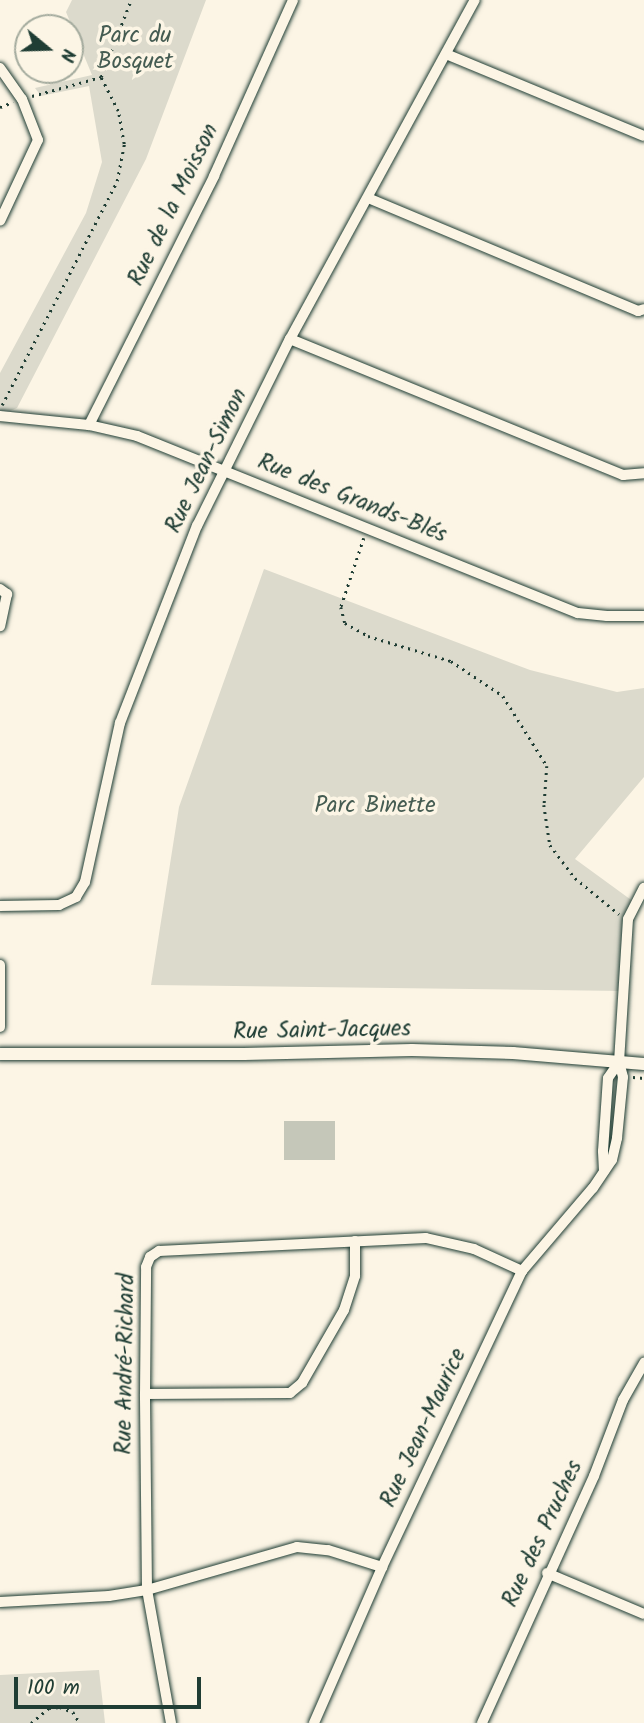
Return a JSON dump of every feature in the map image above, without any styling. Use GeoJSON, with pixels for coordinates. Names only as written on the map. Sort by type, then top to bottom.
{"type":"FeatureCollection","features":[{"type":"Feature","properties":{"kind":"street","name":"Rue de la Moisson"},"geometry":{"type":"LineString","coordinates":[[89,425],[214,176],[293,0]]}},
{"type":"Feature","properties":{"kind":"street","name":"Rue Jean-Simon"},"geometry":{"type":"LineString","coordinates":[[0,906],[59,905],[76,897],[85,882],[120,723],[197,526],[289,339],[475,0]]}},
{"type":"Feature","properties":{"kind":"street"},"geometry":{"type":"LineString","coordinates":[[446,54],[644,136]]}},
{"type":"Feature","properties":{"kind":"street"},"geometry":{"type":"LineString","coordinates":[[0,68],[22,99],[38,140],[0,221]]}},
{"type":"Feature","properties":{"kind":"street"},"geometry":{"type":"LineString","coordinates":[[368,198],[638,311],[644,309]]}},
{"type":"Feature","properties":{"kind":"street"},"geometry":{"type":"LineString","coordinates":[[289,339],[622,475],[644,473]]}},
{"type":"Feature","properties":{"kind":"street","name":"Rue des Grands-Blés"},"geometry":{"type":"LineString","coordinates":[[0,416],[89,425],[137,436],[578,612],[607,616],[644,616]]}},
{"type":"Feature","properties":{"kind":"street"},"geometry":{"type":"LineString","coordinates":[[0,626],[3,591]]}},
{"type":"Feature","properties":{"kind":"street","name":"Rue Jean-Maurice"},"geometry":{"type":"LineString","coordinates":[[314,1723],[382,1567],[522,1270],[604,1171],[608,1078],[619,1062],[628,919],[644,888]]}},
{"type":"Feature","properties":{"kind":"street"},"geometry":{"type":"LineString","coordinates":[[0,964],[0,1027]]}},
{"type":"Feature","properties":{"kind":"street","name":"Rue Saint-Jacques"},"geometry":{"type":"LineString","coordinates":[[0,1054],[244,1054],[412,1050],[513,1053],[644,1064]]}},
{"type":"Feature","properties":{"kind":"street","name":"Rue André-Richard"},"geometry":{"type":"LineString","coordinates":[[171,1723],[146,1590],[146,1267],[150,1257],[159,1251],[426,1238],[474,1249],[522,1270]]}},
{"type":"Feature","properties":{"kind":"street"},"geometry":{"type":"LineString","coordinates":[[145,1394],[290,1392],[302,1383],[344,1310],[355,1276],[355,1241]]}},
{"type":"Feature","properties":{"kind":"street","name":"Rue des Pruches"},"geometry":{"type":"LineString","coordinates":[[482,1723],[547,1573],[594,1476],[623,1401],[644,1363]]}},
{"type":"Feature","properties":{"kind":"street"},"geometry":{"type":"LineString","coordinates":[[0,1602],[109,1596],[146,1590],[297,1547],[328,1550],[382,1567]]}},
{"type":"Feature","properties":{"kind":"street"},"geometry":{"type":"LineString","coordinates":[[547,1573],[644,1615]]}},
{"type":"Feature","properties":{"kind":"path"},"geometry":{"type":"LineString","coordinates":[[0,410],[117,181],[124,144],[118,111],[101,77],[131,0]]}},
{"type":"Feature","properties":{"kind":"path"},"geometry":{"type":"LineString","coordinates":[[0,107],[101,77]]}},
{"type":"Feature","properties":{"kind":"path"},"geometry":{"type":"LineString","coordinates":[[367,528],[341,607],[345,623],[368,636],[451,661],[503,696],[547,766],[544,805],[550,845],[575,878],[599,900],[628,919]]}},
{"type":"Feature","properties":{"kind":"path"},"geometry":{"type":"LineString","coordinates":[[30,1723],[49,1708],[60,1707],[73,1712],[80,1723]]}},
{"type":"Feature","properties":{"kind":"green space","name":"Parc du Bosquet"},"geometry":{"type":"Polygon","coordinates":[[[72,0],[206,0],[146,159],[17,408],[0,415],[0,373],[86,213],[102,162],[89,86],[41,96],[35,88],[53,84],[84,84],[84,77],[92,75],[84,56],[84,14],[66,12],[72,0]]]}},
{"type":"Feature","properties":{"kind":"green space","name":"Parc Binette"},"geometry":{"type":"Polygon","coordinates":[[[264,569],[530,670],[617,692],[644,688],[644,777],[575,859],[634,902],[623,991],[151,985],[179,807],[264,569]]]}},
{"type":"Feature","properties":{"kind":"green space"},"geometry":{"type":"Polygon","coordinates":[[[99,1670],[105,1723],[0,1723],[0,1675],[99,1670]]]}},
{"type":"Feature","properties":{"kind":"building"},"geometry":{"type":"Polygon","coordinates":[[[284,1121],[335,1121],[335,1160],[284,1160],[284,1121]]]}}]}
